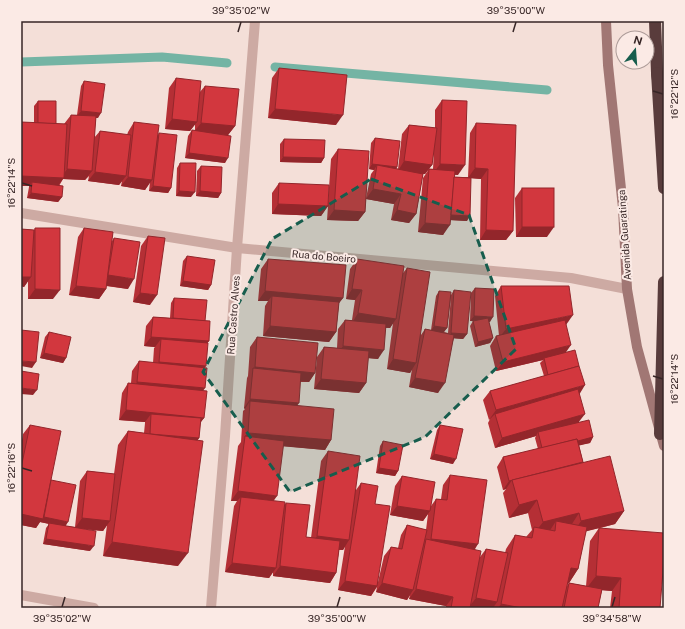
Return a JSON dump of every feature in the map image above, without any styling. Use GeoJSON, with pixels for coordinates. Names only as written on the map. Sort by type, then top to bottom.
{"type":"FeatureCollection","features":[{"type":"Feature","properties":{"kind":"highway"},"geometry":{"type":"LineString","coordinates":[[655,21],[664,188]]}},
{"type":"Feature","properties":{"kind":"highway"},"geometry":{"type":"LineString","coordinates":[[657,73],[664,100]]}},
{"type":"Feature","properties":{"kind":"highway"},"geometry":{"type":"LineString","coordinates":[[660,434],[664,282]]}},
{"type":"Feature","properties":{"kind":"main road","name":"Avenida Guaratinga"},"geometry":{"type":"LineString","coordinates":[[606,21],[608,65],[623,208],[628,289],[637,346],[664,446]]}},
{"type":"Feature","properties":{"kind":"street","name":"Rua Castro Alves"},"geometry":{"type":"LineString","coordinates":[[210,608],[225,436],[237,248],[255,21]]}},
{"type":"Feature","properties":{"kind":"street","name":"Rua do Boeiro"},"geometry":{"type":"LineString","coordinates":[[21,213],[237,248],[571,278],[628,289]]}},
{"type":"Feature","properties":{"kind":"street"},"geometry":{"type":"LineString","coordinates":[[21,595],[94,608]]}},
{"type":"Feature","properties":{"kind":"highlighted area"},"geometry":{"type":"Polygon","coordinates":[[[371,179],[469,215],[516,349],[425,437],[290,492],[203,372],[272,239],[371,179]]]}},
{"type":"Feature","properties":{"kind":"building"},"geometry":{"type":"Polygon","coordinates":[[[279,68],[347,75],[343,115],[275,109],[279,68]]]}},
{"type":"Feature","properties":{"kind":"building"},"geometry":{"type":"Polygon","coordinates":[[[176,78],[201,81],[197,122],[172,119],[176,78]]]}},
{"type":"Feature","properties":{"kind":"building"},"geometry":{"type":"Polygon","coordinates":[[[84,81],[105,84],[101,113],[81,111],[84,81]]]}},
{"type":"Feature","properties":{"kind":"building"},"geometry":{"type":"Polygon","coordinates":[[[205,86],[239,89],[235,126],[201,123],[205,86]]]}},
{"type":"Feature","properties":{"kind":"building"},"geometry":{"type":"Polygon","coordinates":[[[442,100],[467,101],[465,165],[440,164],[442,100]]]}},
{"type":"Feature","properties":{"kind":"building"},"geometry":{"type":"Polygon","coordinates":[[[38,101],[56,101],[56,124],[38,123],[38,101]]]}},
{"type":"Feature","properties":{"kind":"building"},"geometry":{"type":"Polygon","coordinates":[[[71,115],[96,116],[92,171],[67,169],[71,115]]]}},
{"type":"Feature","properties":{"kind":"building"},"geometry":{"type":"Polygon","coordinates":[[[21,122],[67,124],[64,178],[21,176],[21,122]]]}},
{"type":"Feature","properties":{"kind":"building"},"geometry":{"type":"Polygon","coordinates":[[[134,122],[159,125],[152,180],[128,177],[134,122]]]}},
{"type":"Feature","properties":{"kind":"building"},"geometry":{"type":"Polygon","coordinates":[[[476,123],[516,125],[513,231],[486,230],[488,169],[475,168],[476,123]]]}},
{"type":"Feature","properties":{"kind":"building"},"geometry":{"type":"Polygon","coordinates":[[[409,125],[437,128],[432,165],[404,161],[409,125]]]}},
{"type":"Feature","properties":{"kind":"building"},"geometry":{"type":"Polygon","coordinates":[[[192,130],[231,136],[228,158],[189,153],[192,130]]]}},
{"type":"Feature","properties":{"kind":"building"},"geometry":{"type":"Polygon","coordinates":[[[100,131],[131,135],[126,176],[95,172],[100,131]]]}},
{"type":"Feature","properties":{"kind":"building"},"geometry":{"type":"Polygon","coordinates":[[[159,133],[177,135],[171,188],[153,186],[159,133]]]}},
{"type":"Feature","properties":{"kind":"building"},"geometry":{"type":"Polygon","coordinates":[[[375,138],[400,141],[397,167],[372,164],[375,138]]]}},
{"type":"Feature","properties":{"kind":"building"},"geometry":{"type":"Polygon","coordinates":[[[284,139],[325,140],[324,158],[283,157],[284,139]]]}},
{"type":"Feature","properties":{"kind":"building"},"geometry":{"type":"Polygon","coordinates":[[[338,149],[369,151],[365,212],[334,210],[338,149]]]}},
{"type":"Feature","properties":{"kind":"building"},"geometry":{"type":"Polygon","coordinates":[[[180,163],[196,163],[195,192],[179,191],[180,163]]]}},
{"type":"Feature","properties":{"kind":"building"},"geometry":{"type":"Polygon","coordinates":[[[377,165],[423,174],[416,214],[397,210],[401,194],[373,189],[377,165]]]}},
{"type":"Feature","properties":{"kind":"building"},"geometry":{"type":"Polygon","coordinates":[[[201,166],[222,167],[221,193],[200,191],[201,166]]]}},
{"type":"Feature","properties":{"kind":"building"},"geometry":{"type":"Polygon","coordinates":[[[429,169],[455,171],[450,225],[425,223],[429,169]]]}},
{"type":"Feature","properties":{"kind":"building"},"geometry":{"type":"Polygon","coordinates":[[[454,177],[471,178],[470,216],[451,215],[454,177]]]}},
{"type":"Feature","properties":{"kind":"building"},"geometry":{"type":"Polygon","coordinates":[[[32,182],[63,186],[62,197],[31,193],[32,182]]]}},
{"type":"Feature","properties":{"kind":"building"},"geometry":{"type":"Polygon","coordinates":[[[279,183],[329,185],[328,206],[278,204],[279,183]]]}},
{"type":"Feature","properties":{"kind":"building"},"geometry":{"type":"Polygon","coordinates":[[[522,188],[554,188],[554,227],[522,227],[522,188]]]}},
{"type":"Feature","properties":{"kind":"building"},"geometry":{"type":"Polygon","coordinates":[[[35,228],[60,228],[60,290],[35,289],[35,228]]]}},
{"type":"Feature","properties":{"kind":"building"},"geometry":{"type":"Polygon","coordinates":[[[84,228],[113,232],[106,289],[76,286],[84,228]]]}},
{"type":"Feature","properties":{"kind":"building"},"geometry":{"type":"Polygon","coordinates":[[[21,229],[34,230],[31,277],[21,277],[21,229]]]}},
{"type":"Feature","properties":{"kind":"building"},"geometry":{"type":"Polygon","coordinates":[[[148,236],[165,238],[157,295],[140,293],[148,236]]]}},
{"type":"Feature","properties":{"kind":"building"},"geometry":{"type":"Polygon","coordinates":[[[114,238],[140,242],[134,279],[108,275],[114,238]]]}},
{"type":"Feature","properties":{"kind":"building"},"geometry":{"type":"Polygon","coordinates":[[[187,256],[215,260],[211,285],[183,281],[187,256]]]}},
{"type":"Feature","properties":{"kind":"building"},"geometry":{"type":"Polygon","coordinates":[[[268,259],[346,265],[343,298],[265,291],[268,259]]]}},
{"type":"Feature","properties":{"kind":"building"},"geometry":{"type":"Polygon","coordinates":[[[357,259],[404,266],[396,319],[358,313],[362,290],[352,289],[357,259]]]}},
{"type":"Feature","properties":{"kind":"building"},"geometry":{"type":"Polygon","coordinates":[[[407,268],[430,272],[416,363],[393,359],[407,268]]]}},
{"type":"Feature","properties":{"kind":"building"},"geometry":{"type":"Polygon","coordinates":[[[501,286],[569,286],[573,315],[506,329],[501,286]]]}},
{"type":"Feature","properties":{"kind":"building"},"geometry":{"type":"Polygon","coordinates":[[[475,288],[494,289],[493,317],[474,316],[475,288]]]}},
{"type":"Feature","properties":{"kind":"building"},"geometry":{"type":"Polygon","coordinates":[[[454,290],[471,292],[467,334],[451,333],[454,290]]]}},
{"type":"Feature","properties":{"kind":"building"},"geometry":{"type":"Polygon","coordinates":[[[439,291],[451,292],[447,328],[434,326],[439,291]]]}},
{"type":"Feature","properties":{"kind":"building"},"geometry":{"type":"Polygon","coordinates":[[[272,296],[339,302],[336,332],[270,326],[272,296]]]}},
{"type":"Feature","properties":{"kind":"building"},"geometry":{"type":"Polygon","coordinates":[[[174,298],[207,300],[205,321],[173,318],[174,298]]]}},
{"type":"Feature","properties":{"kind":"building"},"geometry":{"type":"Polygon","coordinates":[[[153,317],[210,321],[209,341],[151,337],[153,317]]]}},
{"type":"Feature","properties":{"kind":"building"},"geometry":{"type":"Polygon","coordinates":[[[488,318],[493,338],[478,342],[473,321],[488,318]]]}},
{"type":"Feature","properties":{"kind":"building"},"geometry":{"type":"Polygon","coordinates":[[[345,320],[386,324],[384,350],[343,346],[345,320]]]}},
{"type":"Feature","properties":{"kind":"building"},"geometry":{"type":"Polygon","coordinates":[[[565,320],[571,345],[503,362],[496,336],[565,320]]]}},
{"type":"Feature","properties":{"kind":"building"},"geometry":{"type":"Polygon","coordinates":[[[425,329],[454,335],[445,383],[415,378],[425,329]]]}},
{"type":"Feature","properties":{"kind":"building"},"geometry":{"type":"Polygon","coordinates":[[[21,330],[39,332],[36,362],[21,361],[21,330]]]}},
{"type":"Feature","properties":{"kind":"building"},"geometry":{"type":"Polygon","coordinates":[[[49,332],[71,337],[66,358],[44,353],[49,332]]]}},
{"type":"Feature","properties":{"kind":"building"},"geometry":{"type":"Polygon","coordinates":[[[257,337],[318,343],[315,373],[255,367],[257,337]]]}},
{"type":"Feature","properties":{"kind":"building"},"geometry":{"type":"Polygon","coordinates":[[[161,339],[208,343],[206,366],[159,362],[161,339]]]}},
{"type":"Feature","properties":{"kind":"building"},"geometry":{"type":"Polygon","coordinates":[[[324,347],[369,351],[366,383],[321,379],[324,347]]]}},
{"type":"Feature","properties":{"kind":"building"},"geometry":{"type":"Polygon","coordinates":[[[575,350],[579,366],[548,375],[544,358],[575,350]]]}},
{"type":"Feature","properties":{"kind":"building"},"geometry":{"type":"Polygon","coordinates":[[[139,361],[207,368],[205,388],[137,382],[139,361]]]}},
{"type":"Feature","properties":{"kind":"building"},"geometry":{"type":"Polygon","coordinates":[[[579,366],[585,385],[496,410],[490,391],[579,366]]]}},
{"type":"Feature","properties":{"kind":"building"},"geometry":{"type":"Polygon","coordinates":[[[253,368],[301,373],[299,403],[250,399],[253,368]]]}},
{"type":"Feature","properties":{"kind":"building"},"geometry":{"type":"Polygon","coordinates":[[[21,371],[39,374],[37,390],[21,388],[21,371]]]}},
{"type":"Feature","properties":{"kind":"building"},"geometry":{"type":"Polygon","coordinates":[[[128,383],[207,391],[204,418],[126,410],[128,383]]]}},
{"type":"Feature","properties":{"kind":"building"},"geometry":{"type":"Polygon","coordinates":[[[578,389],[585,414],[502,438],[495,414],[578,389]]]}},
{"type":"Feature","properties":{"kind":"building"},"geometry":{"type":"Polygon","coordinates":[[[250,401],[334,409],[331,440],[248,433],[250,401]]]}},
{"type":"Feature","properties":{"kind":"building"},"geometry":{"type":"Polygon","coordinates":[[[151,414],[201,418],[199,438],[150,434],[151,414]]]}},
{"type":"Feature","properties":{"kind":"building"},"geometry":{"type":"Polygon","coordinates":[[[589,420],[593,437],[578,441],[577,439],[542,448],[538,432],[589,420]]]}},
{"type":"Feature","properties":{"kind":"building"},"geometry":{"type":"Polygon","coordinates":[[[30,425],[61,431],[43,519],[21,514],[21,468],[30,425]]]}},
{"type":"Feature","properties":{"kind":"building"},"geometry":{"type":"Polygon","coordinates":[[[440,425],[463,429],[456,459],[434,454],[440,425]]]}},
{"type":"Feature","properties":{"kind":"building"},"geometry":{"type":"Polygon","coordinates":[[[128,431],[203,441],[188,553],[112,542],[128,431]]]}},
{"type":"Feature","properties":{"kind":"building"},"geometry":{"type":"Polygon","coordinates":[[[245,436],[284,441],[277,496],[238,491],[245,436]]]}},
{"type":"Feature","properties":{"kind":"building"},"geometry":{"type":"Polygon","coordinates":[[[577,439],[583,462],[509,481],[503,457],[577,439]]]}},
{"type":"Feature","properties":{"kind":"building"},"geometry":{"type":"Polygon","coordinates":[[[383,441],[403,445],[398,471],[379,468],[383,441]]]}},
{"type":"Feature","properties":{"kind":"building"},"geometry":{"type":"Polygon","coordinates":[[[328,451],[360,456],[349,540],[317,536],[328,451]]]}},
{"type":"Feature","properties":{"kind":"building"},"geometry":{"type":"Polygon","coordinates":[[[610,456],[624,511],[581,521],[579,513],[543,522],[537,500],[519,505],[512,480],[610,456]]]}},
{"type":"Feature","properties":{"kind":"building"},"geometry":{"type":"Polygon","coordinates":[[[87,471],[115,474],[110,521],[82,518],[87,471]]]}},
{"type":"Feature","properties":{"kind":"building"},"geometry":{"type":"Polygon","coordinates":[[[450,475],[487,480],[478,544],[431,539],[436,499],[447,500],[450,475]]]}},
{"type":"Feature","properties":{"kind":"building"},"geometry":{"type":"Polygon","coordinates":[[[402,476],[435,482],[430,511],[397,506],[402,476]]]}},
{"type":"Feature","properties":{"kind":"building"},"geometry":{"type":"Polygon","coordinates":[[[51,480],[76,485],[68,522],[44,517],[51,480]]]}},
{"type":"Feature","properties":{"kind":"building"},"geometry":{"type":"Polygon","coordinates":[[[361,483],[378,486],[375,504],[390,506],[377,586],[345,581],[361,483]]]}},
{"type":"Feature","properties":{"kind":"building"},"geometry":{"type":"Polygon","coordinates":[[[241,497],[285,502],[276,568],[232,563],[241,497]]]}},
{"type":"Feature","properties":{"kind":"building"},"geometry":{"type":"Polygon","coordinates":[[[286,503],[310,505],[306,537],[340,541],[336,573],[280,566],[286,503]]]}},
{"type":"Feature","properties":{"kind":"building"},"geometry":{"type":"Polygon","coordinates":[[[556,521],[587,527],[578,569],[571,568],[562,608],[522,608],[501,604],[515,535],[532,538],[534,527],[555,531],[556,521]]]}},
{"type":"Feature","properties":{"kind":"building"},"geometry":{"type":"Polygon","coordinates":[[[49,523],[96,531],[94,546],[46,539],[49,523]]]}},
{"type":"Feature","properties":{"kind":"building"},"geometry":{"type":"Polygon","coordinates":[[[407,525],[427,530],[413,590],[382,583],[391,547],[402,549],[407,525]]]}},
{"type":"Feature","properties":{"kind":"building"},"geometry":{"type":"Polygon","coordinates":[[[599,528],[664,533],[664,558],[660,608],[619,608],[621,578],[596,576],[599,528]]]}},
{"type":"Feature","properties":{"kind":"building"},"geometry":{"type":"Polygon","coordinates":[[[426,539],[481,551],[470,608],[451,608],[453,597],[416,589],[426,539]]]}},
{"type":"Feature","properties":{"kind":"building"},"geometry":{"type":"Polygon","coordinates":[[[486,549],[508,553],[497,602],[476,598],[486,549]]]}},
{"type":"Feature","properties":{"kind":"building"},"geometry":{"type":"Polygon","coordinates":[[[569,583],[602,589],[598,608],[564,608],[569,583]]]}},
{"type":"Feature","properties":{"kind":"waterway"},"geometry":{"type":"LineString","coordinates":[[21,62],[162,57],[227,63]]}},
{"type":"Feature","properties":{"kind":"waterway"},"geometry":{"type":"LineString","coordinates":[[275,67],[547,90]]}}]}
